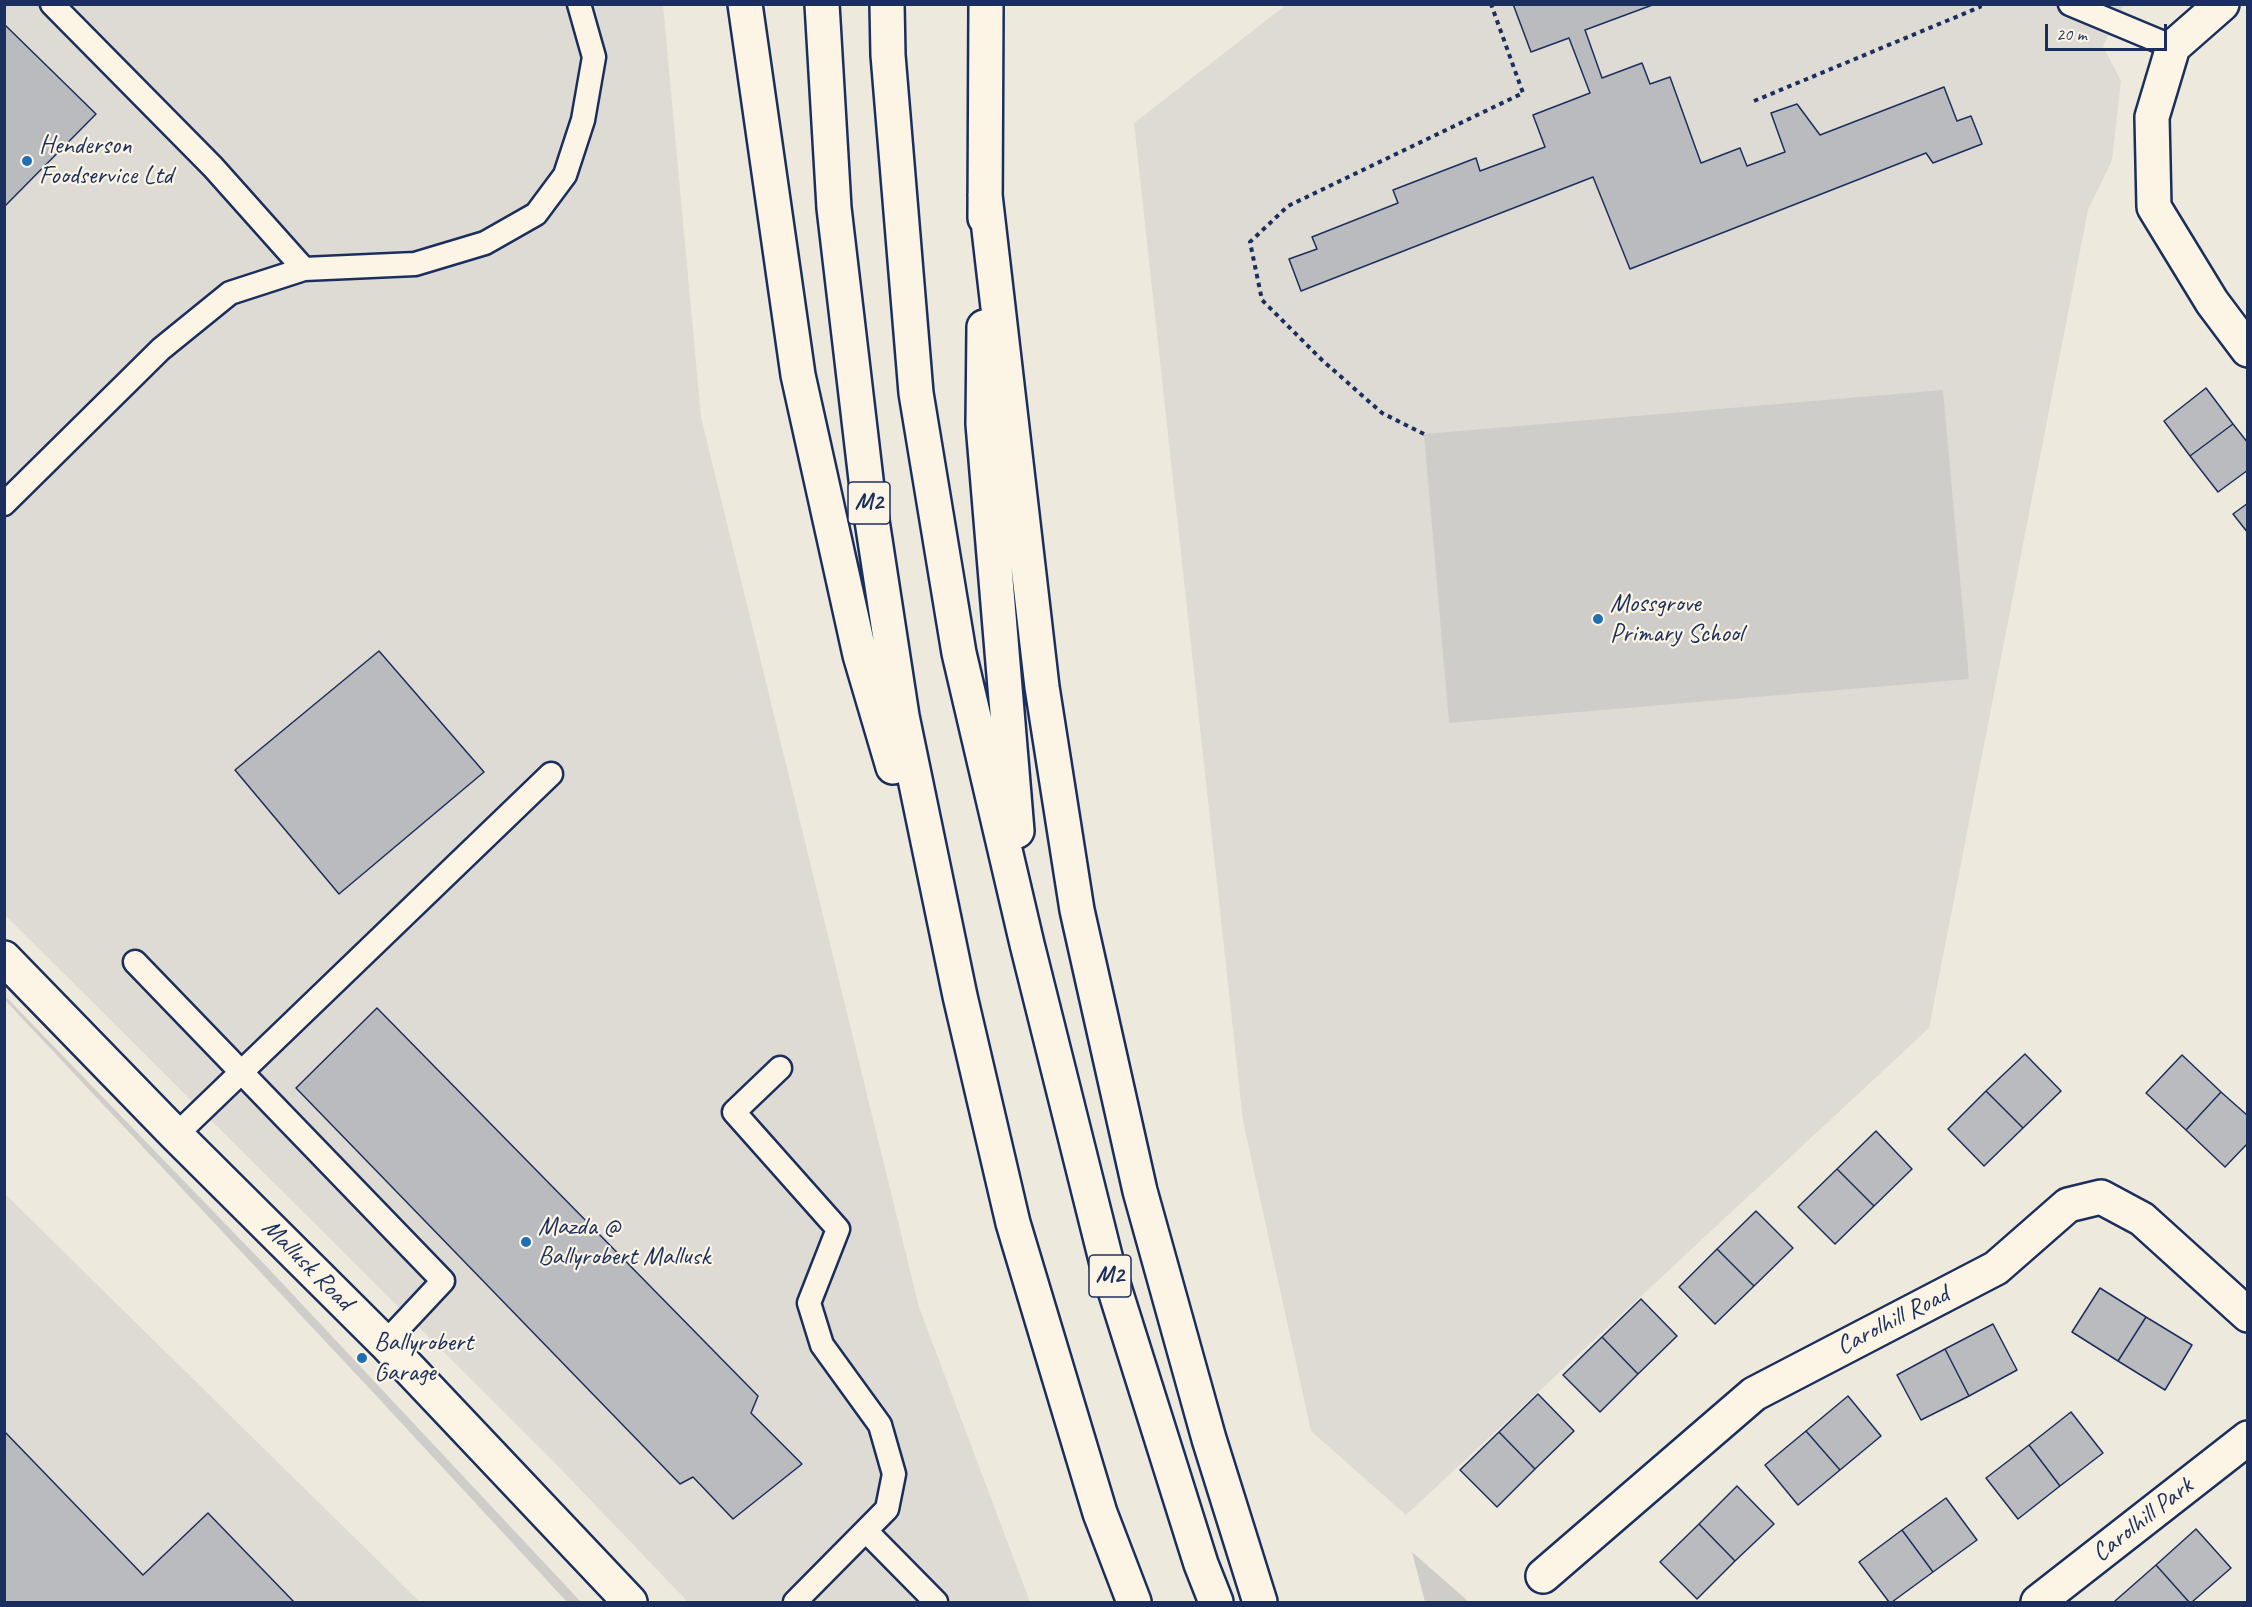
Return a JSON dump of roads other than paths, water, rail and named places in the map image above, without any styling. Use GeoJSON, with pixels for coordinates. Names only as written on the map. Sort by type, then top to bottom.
{"type":"FeatureCollection","features":[{"type":"Feature","properties":{"kind":"main road"},"geometry":{"type":"LineString","coordinates":[[745,4],[798,375],[826,507],[860,655],[960,996]]}},
{"type":"Feature","properties":{"kind":"main road","name":"M2"},"geometry":{"type":"LineString","coordinates":[[822,4],[834,208],[867,488],[902,716],[960,996],[1013,1223],[1100,1513],[1134,1602]]}},
{"type":"Feature","properties":{"kind":"main road","name":"M2"},"geometry":{"type":"LineString","coordinates":[[887,4],[888,55],[916,393],[959,653],[1027,944],[1107,1268],[1201,1564],[1216,1602]]}},
{"type":"Feature","properties":{"kind":"main road"},"geometry":{"type":"LineString","coordinates":[[986,4],[986,195],[982,424],[1027,944]]}},
{"type":"Feature","properties":{"kind":"main road"},"geometry":{"type":"LineString","coordinates":[[2222,4],[2173,47],[2152,117],[2154,207],[2212,302],[2247,351]]}},
{"type":"Feature","properties":{"kind":"main road"},"geometry":{"type":"LineString","coordinates":[[986,195],[1042,687],[1077,910],[1140,1191],[1209,1439],[1260,1602]]}},
{"type":"Feature","properties":{"kind":"main road","name":"Mallusk Road"},"geometry":{"type":"LineString","coordinates":[[4,958],[176,1135],[385,1343],[630,1602]]}},
{"type":"Feature","properties":{"kind":"main road","name":"Carolhill Road"},"geometry":{"type":"LineString","coordinates":[[1543,1576],[1754,1394],[1996,1268],[2068,1205],[2101,1197],[2142,1219],[2247,1315]]}},
{"type":"Feature","properties":{"kind":"main road","name":"Carolhill Park"},"geometry":{"type":"LineString","coordinates":[[2038,1602],[2247,1438]]}},
{"type":"Feature","properties":{"kind":"lane"},"geometry":{"type":"LineString","coordinates":[[52,4],[213,167],[304,269]]}},
{"type":"Feature","properties":{"kind":"lane"},"geometry":{"type":"LineString","coordinates":[[4,504],[161,349],[230,293],[304,269],[416,264],[485,243],[536,214],[565,175],[583,120],[594,57],[579,4]]}},
{"type":"Feature","properties":{"kind":"lane"},"geometry":{"type":"LineString","coordinates":[[2070,4],[2173,47]]}},
{"type":"Feature","properties":{"kind":"lane"},"geometry":{"type":"LineString","coordinates":[[176,1135],[551,774]]}},
{"type":"Feature","properties":{"kind":"lane"},"geometry":{"type":"LineString","coordinates":[[135,962],[443,1281],[385,1343]]}},
{"type":"Feature","properties":{"kind":"lane"},"geometry":{"type":"LineString","coordinates":[[780,1068],[734,1112],[837,1229],[809,1303],[822,1345],[880,1425],[894,1474],[887,1509],[795,1602]]}},
{"type":"Feature","properties":{"kind":"lane"},"geometry":{"type":"LineString","coordinates":[[866,1531],[936,1602]]}},
{"type":"Feature","properties":{"kind":"place","name":"Henderson Foodservice Ltd"},"geometry":{"type":"Point","coordinates":[27,161]}},
{"type":"Feature","properties":{"kind":"place","name":"Mossgrove Primary School"},"geometry":{"type":"Point","coordinates":[1598,619]}},
{"type":"Feature","properties":{"kind":"place","name":"Mazda @ Ballyrobert Mallusk"},"geometry":{"type":"Point","coordinates":[526,1242]}},
{"type":"Feature","properties":{"kind":"place","name":"Ballyrobert Garage"},"geometry":{"type":"Point","coordinates":[362,1358]}}]}
